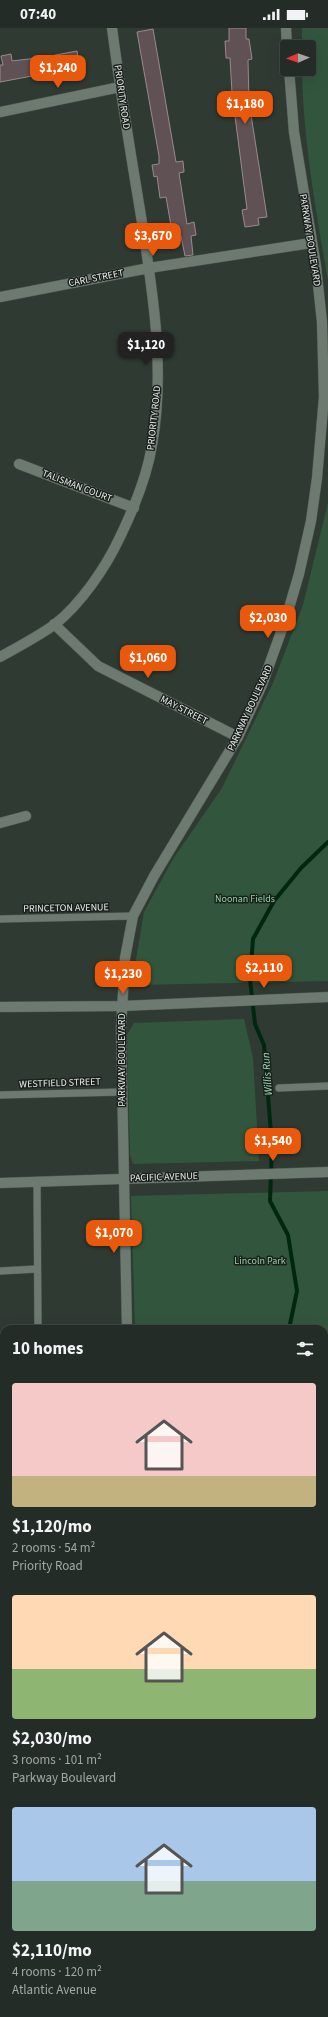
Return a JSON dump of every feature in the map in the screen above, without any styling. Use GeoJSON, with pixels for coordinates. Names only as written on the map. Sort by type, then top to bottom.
{"type":"FeatureCollection","features":[{"type":"Feature","properties":{"kind":"street","name":"PRIORITY ROAD"},"geometry":{"type":"LineString","coordinates":[[0,657],[54,624],[90,588],[107,563],[134,508],[152,446],[158,386],[154,315],[149,268],[112,28]]}},
{"type":"Feature","properties":{"kind":"street"},"geometry":{"type":"LineString","coordinates":[[286,28],[287,40]]}},
{"type":"Feature","properties":{"kind":"street","name":"PARKWAY BOULEVARD"},"geometry":{"type":"LineString","coordinates":[[127,1325],[121,1092],[122,1006],[125,958],[133,916],[154,876],[238,737],[275,652],[299,574],[311,521],[322,434],[324,397],[322,322],[294,132],[290,76]]}},
{"type":"Feature","properties":{"kind":"street"},"geometry":{"type":"LineString","coordinates":[[0,112],[120,87]]}},
{"type":"Feature","properties":{"kind":"street","name":"CARL STREET"},"geometry":{"type":"LineString","coordinates":[[0,296],[149,268],[311,242]]}},
{"type":"Feature","properties":{"kind":"street","name":"TALISMAN COURT"},"geometry":{"type":"LineString","coordinates":[[19,464],[134,508]]}},
{"type":"Feature","properties":{"kind":"street","name":"MAY STREET"},"geometry":{"type":"LineString","coordinates":[[54,624],[98,666],[238,737]]}},
{"type":"Feature","properties":{"kind":"street"},"geometry":{"type":"LineString","coordinates":[[0,823],[26,816]]}},
{"type":"Feature","properties":{"kind":"street"},"geometry":{"type":"LineString","coordinates":[[0,1007],[122,1006],[328,998]]}},
{"type":"Feature","properties":{"kind":"street","name":"PACIFIC AVENUE"},"geometry":{"type":"LineString","coordinates":[[0,1183],[328,1172]]}},
{"type":"Feature","properties":{"kind":"lane","name":"PRINCETON AVENUE"},"geometry":{"type":"LineString","coordinates":[[0,919],[133,916]]}},
{"type":"Feature","properties":{"kind":"lane"},"geometry":{"type":"LineString","coordinates":[[279,1088],[328,1086]]}},
{"type":"Feature","properties":{"kind":"lane","name":"WESTFIELD STREET"},"geometry":{"type":"LineString","coordinates":[[0,1095],[121,1092]]}},
{"type":"Feature","properties":{"kind":"lane"},"geometry":{"type":"LineString","coordinates":[[36,1182],[38,1325]]}},
{"type":"Feature","properties":{"kind":"lane"},"geometry":{"type":"LineString","coordinates":[[0,1271],[37,1269]]}},
{"type":"Feature","properties":{"kind":"green space"},"geometry":{"type":"Polygon","coordinates":[[[302,28],[328,28],[328,281],[315,202],[303,96],[302,76],[316,76],[316,40],[302,40],[302,28]]]}},
{"type":"Feature","properties":{"kind":"green space","name":"Noonan Fields"},"geometry":{"type":"Polygon","coordinates":[[[328,503],[328,981],[137,985],[134,972],[144,912],[173,859],[222,788],[273,683],[303,605],[328,503]]]}},
{"type":"Feature","properties":{"kind":"green space"},"geometry":{"type":"Polygon","coordinates":[[[244,1019],[253,1058],[259,1161],[133,1164],[130,1155],[127,1035],[134,1023],[244,1019]]]}},
{"type":"Feature","properties":{"kind":"green space","name":"Lincoln Park"},"geometry":{"type":"Polygon","coordinates":[[[328,1191],[328,1325],[135,1325],[131,1196],[328,1191]]]}},
{"type":"Feature","properties":{"kind":"building"},"geometry":{"type":"Polygon","coordinates":[[[229,28],[246,28],[246,39],[249,39],[252,59],[248,60],[249,102],[267,217],[258,218],[259,225],[245,227],[242,210],[247,209],[232,93],[230,58],[226,58],[225,41],[229,41],[229,28]]]}},
{"type":"Feature","properties":{"kind":"building"},"geometry":{"type":"Polygon","coordinates":[[[153,29],[176,162],[183,161],[184,172],[179,173],[187,224],[194,222],[196,235],[191,236],[193,255],[185,256],[181,236],[173,237],[166,197],[160,198],[157,176],[154,177],[152,165],[159,164],[159,156],[137,32],[153,29]]]}},
{"type":"Feature","properties":{"kind":"building"},"geometry":{"type":"Polygon","coordinates":[[[77,51],[79,65],[48,73],[0,82],[0,65],[3,65],[1,56],[11,54],[12,61],[77,51]]]}},
{"type":"Feature","properties":{"kind":"waterway","name":"Willis Run"},"geometry":{"type":"LineString","coordinates":[[290,1325],[297,1291],[288,1235],[270,1201],[272,1146],[264,1045],[255,1024],[250,979],[253,939],[274,901],[301,868],[328,842]]}}]}
